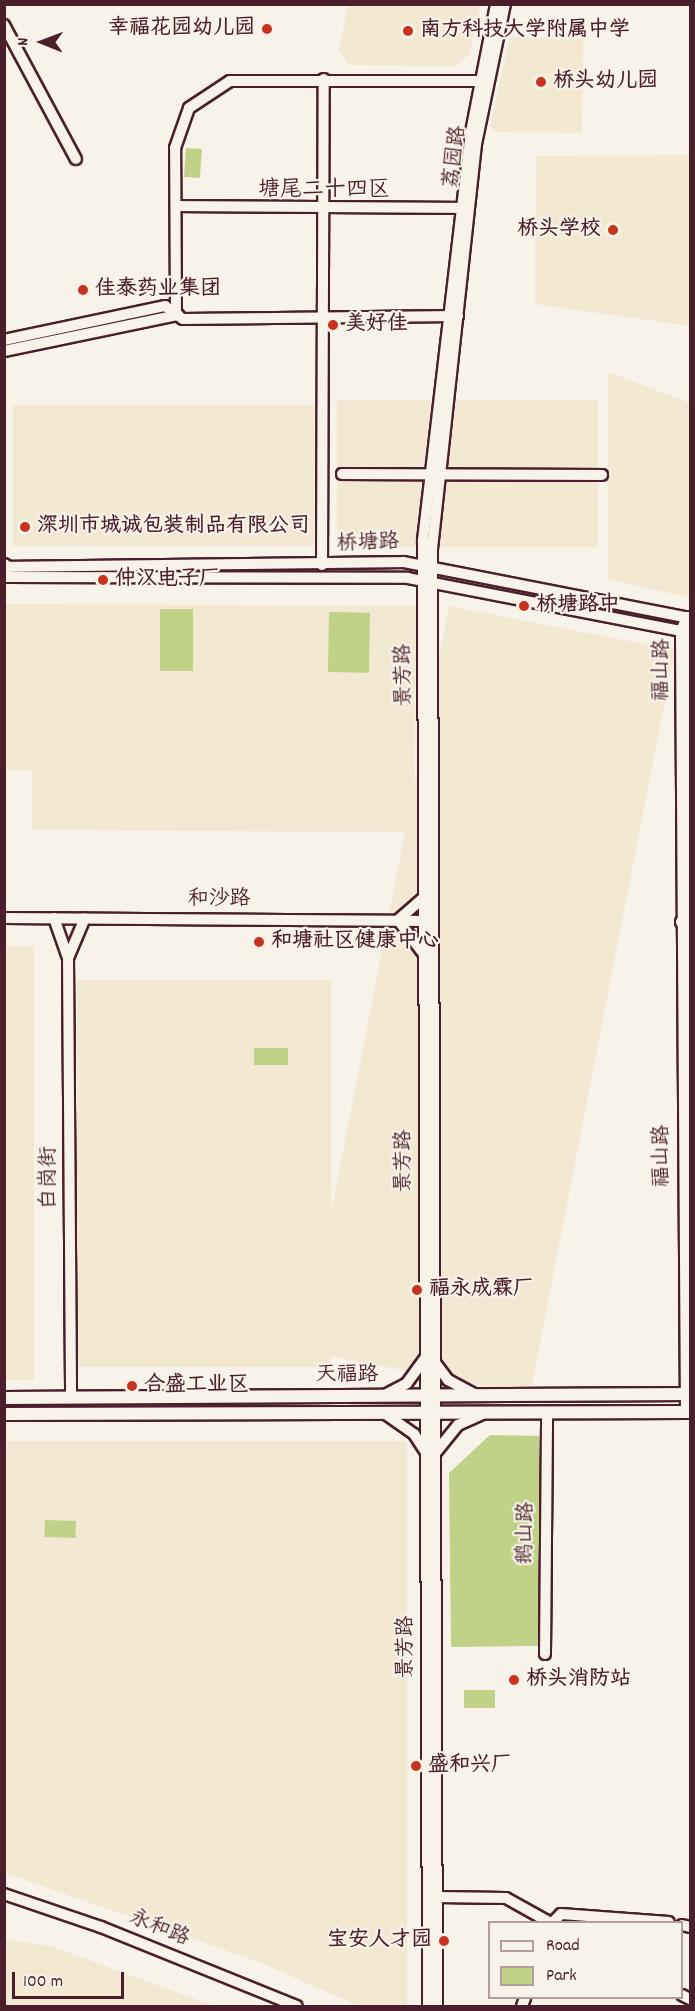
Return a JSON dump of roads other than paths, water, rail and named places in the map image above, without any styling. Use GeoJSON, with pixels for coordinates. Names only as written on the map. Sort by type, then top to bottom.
{"type":"FeatureCollection","features":[{"type":"Feature","properties":{"kind":"main road","name":"天福路"},"geometry":{"type":"LineString","coordinates":[[4,1398],[688,1394]]}},
{"type":"Feature","properties":{"kind":"main road","name":"天福路"},"geometry":{"type":"LineString","coordinates":[[4,1414],[688,1412]]}},
{"type":"Feature","properties":{"kind":"street","name":"荔园路"},"geometry":{"type":"LineString","coordinates":[[454,316],[482,81],[496,4]]}},
{"type":"Feature","properties":{"kind":"street","name":"荔园路"},"geometry":{"type":"LineString","coordinates":[[482,81],[505,4]]}},
{"type":"Feature","properties":{"kind":"street"},"geometry":{"type":"LineString","coordinates":[[4,25],[76,159]]}},
{"type":"Feature","properties":{"kind":"street"},"geometry":{"type":"LineString","coordinates":[[176,315],[177,130],[189,108],[230,81],[324,79],[482,81]]}},
{"type":"Feature","properties":{"kind":"street"},"geometry":{"type":"LineString","coordinates":[[324,79],[323,520],[325,565]]}},
{"type":"Feature","properties":{"kind":"street"},"geometry":{"type":"LineString","coordinates":[[176,206],[466,208]]}},
{"type":"Feature","properties":{"kind":"street"},"geometry":{"type":"LineString","coordinates":[[4,339],[165,306],[176,315]]}},
{"type":"Feature","properties":{"kind":"street"},"geometry":{"type":"LineString","coordinates":[[4,351],[176,315],[196,318],[454,316]]}},
{"type":"Feature","properties":{"kind":"street","name":"景芳路"},"geometry":{"type":"LineString","coordinates":[[431,1395],[436,1363],[428,921],[428,564],[435,474],[454,316]]}},
{"type":"Feature","properties":{"kind":"street"},"geometry":{"type":"LineString","coordinates":[[342,474],[602,474]]}},
{"type":"Feature","properties":{"kind":"street","name":"桥塘路"},"geometry":{"type":"LineString","coordinates":[[5,569],[428,564],[689,617]]}},
{"type":"Feature","properties":{"kind":"street","name":"桥塘路"},"geometry":{"type":"LineString","coordinates":[[5,569],[428,579],[687,632]]}},
{"type":"Feature","properties":{"kind":"street","name":"景芳路"},"geometry":{"type":"LineString","coordinates":[[428,579],[424,896],[428,921],[424,956],[426,1355],[431,1395],[428,2007]]}},
{"type":"Feature","properties":{"kind":"street","name":"福山路"},"geometry":{"type":"LineString","coordinates":[[688,1412],[687,632],[689,617]]}},
{"type":"Feature","properties":{"kind":"street"},"geometry":{"type":"LineString","coordinates":[[424,896],[398,920],[424,956]]}},
{"type":"Feature","properties":{"kind":"street","name":"和沙路"},"geometry":{"type":"LineString","coordinates":[[4,918],[428,921]]}},
{"type":"Feature","properties":{"kind":"street"},"geometry":{"type":"LineString","coordinates":[[54,918],[68,958]]}},
{"type":"Feature","properties":{"kind":"street"},"geometry":{"type":"LineString","coordinates":[[68,958],[86,918]]}},
{"type":"Feature","properties":{"kind":"street","name":"白岗街"},"geometry":{"type":"LineString","coordinates":[[68,958],[70,1397]]}},
{"type":"Feature","properties":{"kind":"street"},"geometry":{"type":"LineString","coordinates":[[383,1396],[407,1383],[426,1355]]}},
{"type":"Feature","properties":{"kind":"street"},"geometry":{"type":"LineString","coordinates":[[436,1363],[448,1380],[477,1395]]}},
{"type":"Feature","properties":{"kind":"street"},"geometry":{"type":"LineString","coordinates":[[384,1413],[414,1434],[431,1453],[458,1425],[484,1413]]}},
{"type":"Feature","properties":{"kind":"street","name":"鹅山路"},"geometry":{"type":"LineString","coordinates":[[545,1654],[548,1413]]}},
{"type":"Feature","properties":{"kind":"street","name":"景芳路"},"geometry":{"type":"LineString","coordinates":[[431,1453],[437,2007]]}},
{"type":"Feature","properties":{"kind":"street","name":"永和路"},"geometry":{"type":"LineString","coordinates":[[4,1894],[102,1927],[297,2007]]}},
{"type":"Feature","properties":{"kind":"street"},"geometry":{"type":"LineString","coordinates":[[437,1897],[506,1898],[547,1921]]}},
{"type":"Feature","properties":{"kind":"street"},"geometry":{"type":"LineString","coordinates":[[553,1921],[561,1914],[645,1921]]}},
{"type":"Feature","properties":{"kind":"place","name":"幸福花园幼儿园"},"geometry":{"type":"Point","coordinates":[267,29]}},
{"type":"Feature","properties":{"kind":"place","name":"南方科技大学附属中学"},"geometry":{"type":"Point","coordinates":[408,31]}},
{"type":"Feature","properties":{"kind":"place","name":"桥头幼儿园"},"geometry":{"type":"Point","coordinates":[541,82]}},
{"type":"Feature","properties":{"kind":"place","name":"桥头学校"},"geometry":{"type":"Point","coordinates":[613,230]}},
{"type":"Feature","properties":{"kind":"place","name":"佳泰药业集团"},"geometry":{"type":"Point","coordinates":[83,290]}},
{"type":"Feature","properties":{"kind":"place","name":"美好佳"},"geometry":{"type":"Point","coordinates":[333,325]}},
{"type":"Feature","properties":{"kind":"place","name":"深圳市城诚包装制品有限公司"},"geometry":{"type":"Point","coordinates":[25,527]}},
{"type":"Feature","properties":{"kind":"place","name":"仲汉电子厂"},"geometry":{"type":"Point","coordinates":[103,580]}},
{"type":"Feature","properties":{"kind":"place","name":"桥塘路中"},"geometry":{"type":"Point","coordinates":[524,606]}},
{"type":"Feature","properties":{"kind":"place","name":"和塘社区健康中心"},"geometry":{"type":"Point","coordinates":[259,942]}},
{"type":"Feature","properties":{"kind":"place","name":"福永成霖厂"},"geometry":{"type":"Point","coordinates":[417,1290]}},
{"type":"Feature","properties":{"kind":"place","name":"合盛工业区"},"geometry":{"type":"Point","coordinates":[132,1386]}},
{"type":"Feature","properties":{"kind":"place","name":"桥头消防站"},"geometry":{"type":"Point","coordinates":[514,1680]}},
{"type":"Feature","properties":{"kind":"place","name":"盛和兴厂"},"geometry":{"type":"Point","coordinates":[416,1766]}},
{"type":"Feature","properties":{"kind":"place","name":"宝安人才园"},"geometry":{"type":"Point","coordinates":[444,1941]}},
{"type":"Feature","properties":{"kind":"district","name":"塘尾二十四区"},"geometry":{"type":"Point","coordinates":[324,191]}}]}
